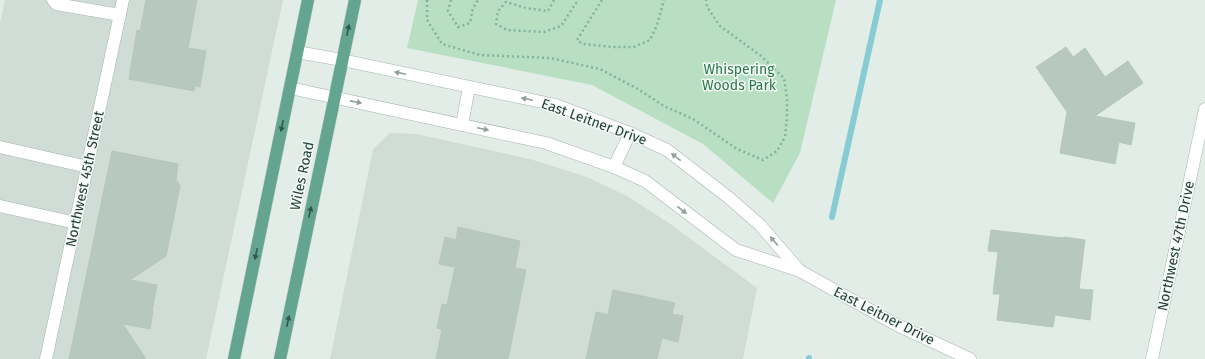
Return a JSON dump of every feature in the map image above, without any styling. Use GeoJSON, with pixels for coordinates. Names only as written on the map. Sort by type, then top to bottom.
{"type":"FeatureCollection","features":[{"type":"Feature","properties":{"kind":"main road","name":"Wiles Road"},"geometry":{"type":"LineString","coordinates":[[234,359],[308,0]]}},
{"type":"Feature","properties":{"kind":"main road","name":"Wiles Road"},"geometry":{"type":"LineString","coordinates":[[280,359],[355,0]]}},
{"type":"Feature","properties":{"kind":"street"},"geometry":{"type":"LineString","coordinates":[[53,0],[56,4],[120,16]]}},
{"type":"Feature","properties":{"kind":"street","name":"Northwest 45th Street"},"geometry":{"type":"LineString","coordinates":[[46,359],[123,0]]}},
{"type":"Feature","properties":{"kind":"street","name":"East Leitner Drive"},"geometry":{"type":"LineString","coordinates":[[297,52],[556,105],[630,133],[667,150],[728,198],[760,225],[800,271]]}},
{"type":"Feature","properties":{"kind":"street"},"geometry":{"type":"LineString","coordinates":[[462,125],[469,87]]}},
{"type":"Feature","properties":{"kind":"street","name":"East Leitner Drive"},"geometry":{"type":"LineString","coordinates":[[290,88],[546,143],[614,167],[645,181],[736,250],[800,271],[896,325],[970,359]]}},
{"type":"Feature","properties":{"kind":"street","name":"Northwest 47th Drive"},"geometry":{"type":"LineString","coordinates":[[1152,359],[1205,109]]}},
{"type":"Feature","properties":{"kind":"street"},"geometry":{"type":"LineString","coordinates":[[614,167],[630,133]]}},
{"type":"Feature","properties":{"kind":"street"},"geometry":{"type":"LineString","coordinates":[[0,147],[88,167]]}},
{"type":"Feature","properties":{"kind":"street"},"geometry":{"type":"LineString","coordinates":[[0,206],[76,223]]}},
{"type":"Feature","properties":{"kind":"path"},"geometry":{"type":"LineString","coordinates":[[427,0],[426,20],[442,44],[480,55],[550,58],[600,69],[638,89],[664,106],[693,119],[737,149],[763,160],[777,151],[785,137],[787,98],[784,78],[761,56],[720,26],[707,7],[706,0]]}},
{"type":"Feature","properties":{"kind":"path"},"geometry":{"type":"LineString","coordinates":[[451,0],[448,11],[458,27],[470,24],[473,8],[478,0]]}},
{"type":"Feature","properties":{"kind":"path"},"geometry":{"type":"LineString","coordinates":[[554,0],[548,11],[526,8],[506,2],[498,11],[496,24],[507,30],[544,32],[561,26],[578,0]]}},
{"type":"Feature","properties":{"kind":"path"},"geometry":{"type":"LineString","coordinates":[[602,0],[577,40],[583,44],[613,47],[634,47],[650,40],[657,25],[664,0]]}},
{"type":"Feature","properties":{"kind":"shaded area"},"geometry":{"type":"Polygon","coordinates":[[[5,0],[283,0],[206,359],[0,359],[0,23],[5,0]]]}},
{"type":"Feature","properties":{"kind":"shaded area"},"geometry":{"type":"Polygon","coordinates":[[[390,133],[416,134],[530,159],[587,177],[627,196],[669,223],[757,288],[743,359],[330,359],[373,149],[390,133]]]}},
{"type":"Feature","properties":{"kind":"green space","name":"Whispering Woods Park"},"geometry":{"type":"Polygon","coordinates":[[[418,0],[836,0],[800,153],[773,203],[703,144],[592,85],[407,48],[418,0]]]}},
{"type":"Feature","properties":{"kind":"building"},"geometry":{"type":"Polygon","coordinates":[[[146,0],[197,0],[188,48],[206,51],[200,87],[195,86],[194,91],[129,79],[137,30],[140,31],[146,0]]]}},
{"type":"Feature","properties":{"kind":"building"},"geometry":{"type":"Polygon","coordinates":[[[1066,47],[1073,57],[1085,48],[1105,77],[1128,61],[1143,83],[1095,116],[1135,123],[1131,145],[1119,142],[1115,164],[1060,153],[1067,112],[1036,67],[1066,47]]]}},
{"type":"Feature","properties":{"kind":"building"},"geometry":{"type":"Polygon","coordinates":[[[112,151],[178,164],[176,179],[180,186],[166,256],[130,280],[157,285],[150,329],[123,324],[146,359],[69,359],[112,151]]]}},
{"type":"Feature","properties":{"kind":"building"},"geometry":{"type":"Polygon","coordinates":[[[458,227],[520,241],[515,268],[526,270],[508,359],[436,359],[442,329],[437,328],[442,304],[447,305],[455,267],[439,264],[445,237],[456,240],[458,227]]]}},
{"type":"Feature","properties":{"kind":"building"},"geometry":{"type":"Polygon","coordinates":[[[991,230],[1085,240],[1079,289],[1093,290],[1090,320],[1055,315],[1053,327],[997,320],[1000,294],[993,294],[998,252],[988,251],[991,230]]]}},
{"type":"Feature","properties":{"kind":"building"},"geometry":{"type":"Polygon","coordinates":[[[613,290],[675,303],[672,314],[683,316],[678,342],[662,338],[657,359],[586,359],[596,312],[608,315],[613,290]]]}},
{"type":"Feature","properties":{"kind":"waterway"},"geometry":{"type":"LineString","coordinates":[[832,217],[880,0]]}}]}
